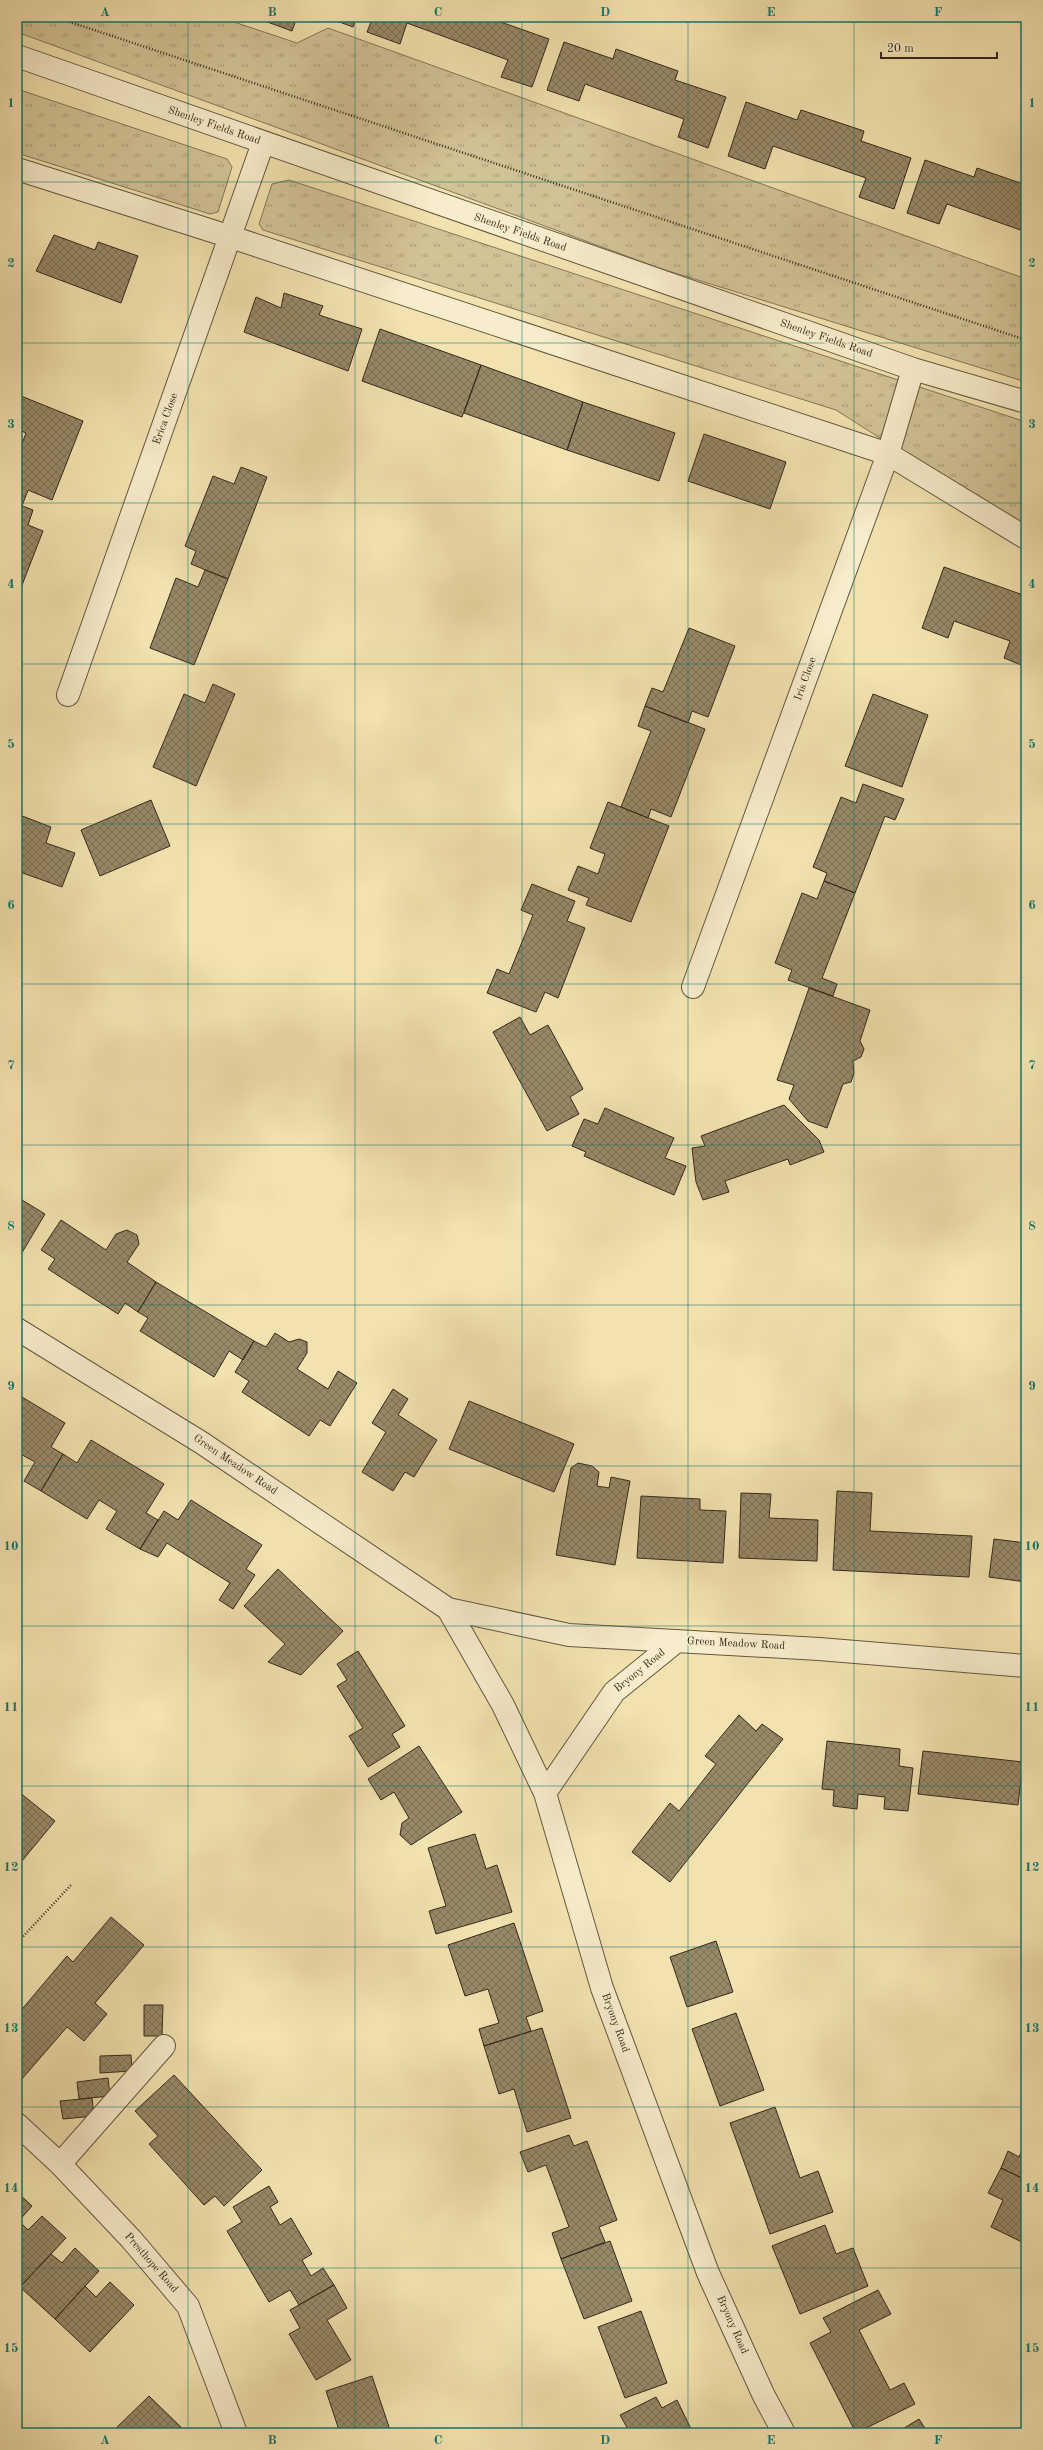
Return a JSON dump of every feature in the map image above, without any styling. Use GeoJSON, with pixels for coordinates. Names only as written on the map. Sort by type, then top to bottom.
{"type":"FeatureCollection","features":[{"type":"Feature","properties":{"kind":"street","name":"Shenley Fields Road"},"geometry":{"type":"LineString","coordinates":[[17,56],[913,369],[1026,402]]}},
{"type":"Feature","properties":{"kind":"street","name":"Erica Close"},"geometry":{"type":"LineString","coordinates":[[68,695],[263,143]]}},
{"type":"Feature","properties":{"kind":"street"},"geometry":{"type":"LineString","coordinates":[[17,169],[231,237],[888,454],[1026,538]]}},
{"type":"Feature","properties":{"kind":"street","name":"Iris Close"},"geometry":{"type":"LineString","coordinates":[[694,987],[888,454],[913,369]]}},
{"type":"Feature","properties":{"kind":"street","name":"Green Meadow Road"},"geometry":{"type":"LineString","coordinates":[[17,1329],[202,1443],[448,1609],[570,1635],[677,1641],[1026,1666]]}},
{"type":"Feature","properties":{"kind":"street","name":"Green Meadow Road"},"geometry":{"type":"LineString","coordinates":[[448,1609],[503,1705],[545,1793]]}},
{"type":"Feature","properties":{"kind":"street","name":"Bryony Road"},"geometry":{"type":"LineString","coordinates":[[677,1641],[614,1692],[545,1793],[602,1988],[677,2190],[711,2280],[764,2396],[784,2433]]}},
{"type":"Feature","properties":{"kind":"street"},"geometry":{"type":"LineString","coordinates":[[60,2164],[164,2046]]}},
{"type":"Feature","properties":{"kind":"street","name":"Presthope Road"},"geometry":{"type":"LineString","coordinates":[[17,2124],[60,2164],[131,2239],[188,2306],[236,2433]]}},
{"type":"Feature","properties":{"kind":"path"},"geometry":{"type":"LineString","coordinates":[[55,17],[1026,340]]}},
{"type":"Feature","properties":{"kind":"path"},"geometry":{"type":"LineString","coordinates":[[17,1943],[71,1885]]}},
{"type":"Feature","properties":{"kind":"green space"},"geometry":{"type":"Polygon","coordinates":[[[17,17],[219,17],[297,43],[328,28],[1026,279],[1026,382],[659,268],[17,32],[17,17]]]}},
{"type":"Feature","properties":{"kind":"green space"},"geometry":{"type":"Polygon","coordinates":[[[17,89],[227,159],[232,167],[218,212],[210,214],[17,153],[17,89]]]}},
{"type":"Feature","properties":{"kind":"green space"},"geometry":{"type":"Polygon","coordinates":[[[289,180],[1026,422],[1026,531],[836,410],[263,230],[259,224],[272,184],[289,180]]]}},
{"type":"Feature","properties":{"kind":"building"},"geometry":{"type":"Polygon","coordinates":[[[263,17],[297,17],[292,31],[262,20],[263,17]]]}},
{"type":"Feature","properties":{"kind":"building"},"geometry":{"type":"Polygon","coordinates":[[[326,17],[357,17],[353,27],[326,17]]]}},
{"type":"Feature","properties":{"kind":"building"},"geometry":{"type":"Polygon","coordinates":[[[373,17],[500,17],[498,21],[549,39],[532,87],[501,77],[508,60],[407,23],[400,44],[367,32],[373,17]]]}},
{"type":"Feature","properties":{"kind":"building"},"geometry":{"type":"Polygon","coordinates":[[[564,42],[613,59],[616,49],[678,71],[675,80],[726,97],[708,148],[678,137],[684,119],[585,84],[579,101],[547,90],[564,42]]]}},
{"type":"Feature","properties":{"kind":"building"},"geometry":{"type":"Polygon","coordinates":[[[746,102],[797,120],[801,110],[864,131],[861,141],[911,158],[894,209],[859,197],[866,178],[773,146],[765,169],[728,156],[746,102]]]}},
{"type":"Feature","properties":{"kind":"building"},"geometry":{"type":"Polygon","coordinates":[[[925,160],[974,177],[977,168],[1026,185],[1026,232],[947,204],[939,224],[907,213],[925,160]]]}},
{"type":"Feature","properties":{"kind":"building"},"geometry":{"type":"Polygon","coordinates":[[[54,235],[95,250],[98,242],[138,256],[121,303],[36,271],[54,235]]]}},
{"type":"Feature","properties":{"kind":"building"},"geometry":{"type":"Polygon","coordinates":[[[284,293],[323,306],[319,315],[362,329],[348,371],[244,332],[256,297],[281,308],[284,293]]]}},
{"type":"Feature","properties":{"kind":"building"},"geometry":{"type":"Polygon","coordinates":[[[380,329],[481,365],[462,417],[362,381],[380,329]]]}},
{"type":"Feature","properties":{"kind":"building"},"geometry":{"type":"Polygon","coordinates":[[[481,365],[583,402],[567,450],[464,413],[481,365]]]}},
{"type":"Feature","properties":{"kind":"building"},"geometry":{"type":"Polygon","coordinates":[[[21,396],[83,421],[52,500],[28,490],[22,506],[17,504],[17,457],[26,433],[17,429],[17,407],[21,396]]]}},
{"type":"Feature","properties":{"kind":"building"},"geometry":{"type":"Polygon","coordinates":[[[583,402],[675,433],[659,481],[567,450],[583,402]]]}},
{"type":"Feature","properties":{"kind":"building"},"geometry":{"type":"Polygon","coordinates":[[[704,434],[786,462],[770,509],[688,481],[704,434]]]}},
{"type":"Feature","properties":{"kind":"building"},"geometry":{"type":"Polygon","coordinates":[[[241,467],[267,477],[228,579],[191,564],[196,551],[185,546],[213,476],[234,484],[241,467]]]}},
{"type":"Feature","properties":{"kind":"building"},"geometry":{"type":"Polygon","coordinates":[[[17,504],[33,510],[28,525],[43,531],[17,598],[17,504]]]}},
{"type":"Feature","properties":{"kind":"building"},"geometry":{"type":"Polygon","coordinates":[[[944,567],[1026,596],[1026,667],[1004,658],[1010,641],[954,621],[948,638],[922,628],[944,567]]]}},
{"type":"Feature","properties":{"kind":"building"},"geometry":{"type":"Polygon","coordinates":[[[205,570],[228,579],[194,665],[150,648],[176,578],[198,587],[205,570]]]}},
{"type":"Feature","properties":{"kind":"building"},"geometry":{"type":"Polygon","coordinates":[[[689,628],[735,646],[708,717],[692,711],[688,723],[645,706],[652,688],[663,692],[689,628]]]}},
{"type":"Feature","properties":{"kind":"building"},"geometry":{"type":"Polygon","coordinates":[[[213,684],[235,694],[196,786],[153,767],[184,694],[205,703],[213,684]]]}},
{"type":"Feature","properties":{"kind":"building"},"geometry":{"type":"Polygon","coordinates":[[[873,694],[928,715],[902,787],[845,766],[873,694]]]}},
{"type":"Feature","properties":{"kind":"building"},"geometry":{"type":"Polygon","coordinates":[[[645,706],[705,729],[671,817],[651,809],[648,818],[621,807],[651,731],[638,726],[645,706]]]}},
{"type":"Feature","properties":{"kind":"building"},"geometry":{"type":"Polygon","coordinates":[[[863,784],[904,799],[895,820],[885,816],[855,893],[824,881],[827,873],[813,867],[841,797],[856,803],[863,784]]]}},
{"type":"Feature","properties":{"kind":"building"},"geometry":{"type":"Polygon","coordinates":[[[151,800],[170,846],[100,876],[81,830],[151,800]]]}},
{"type":"Feature","properties":{"kind":"building"},"geometry":{"type":"Polygon","coordinates":[[[608,802],[669,826],[631,922],[586,905],[589,898],[568,890],[578,866],[598,874],[605,854],[590,848],[608,802]]]}},
{"type":"Feature","properties":{"kind":"building"},"geometry":{"type":"Polygon","coordinates":[[[17,814],[51,827],[46,843],[75,853],[62,887],[17,871],[17,814]]]}},
{"type":"Feature","properties":{"kind":"building"},"geometry":{"type":"Polygon","coordinates":[[[824,881],[855,893],[822,978],[837,984],[833,996],[788,980],[792,970],[775,963],[802,893],[817,899],[824,881]]]}},
{"type":"Feature","properties":{"kind":"building"},"geometry":{"type":"Polygon","coordinates":[[[532,884],[575,901],[567,921],[585,928],[558,998],[545,992],[536,1012],[487,993],[497,969],[509,974],[533,915],[521,910],[532,884]]]}},
{"type":"Feature","properties":{"kind":"building"},"geometry":{"type":"Polygon","coordinates":[[[809,988],[870,1010],[860,1041],[864,1049],[861,1057],[853,1061],[854,1073],[851,1082],[843,1084],[827,1128],[808,1121],[789,1099],[794,1085],[777,1080],[809,988]]]}},
{"type":"Feature","properties":{"kind":"building"},"geometry":{"type":"Polygon","coordinates":[[[520,1017],[530,1035],[548,1025],[583,1089],[570,1097],[579,1114],[547,1131],[493,1032],[520,1017]]]}},
{"type":"Feature","properties":{"kind":"building"},"geometry":{"type":"Polygon","coordinates":[[[784,1105],[819,1140],[824,1152],[790,1165],[788,1159],[725,1181],[729,1192],[703,1200],[696,1182],[692,1148],[705,1146],[701,1136],[784,1105]]]}},
{"type":"Feature","properties":{"kind":"building"},"geometry":{"type":"Polygon","coordinates":[[[605,1108],[674,1138],[665,1158],[686,1166],[674,1195],[584,1156],[586,1152],[572,1146],[584,1119],[598,1124],[605,1108]]]}},
{"type":"Feature","properties":{"kind":"building"},"geometry":{"type":"Polygon","coordinates":[[[17,1197],[45,1214],[20,1256],[17,1254],[17,1197]]]}},
{"type":"Feature","properties":{"kind":"building"},"geometry":{"type":"Polygon","coordinates":[[[61,1220],[106,1250],[116,1234],[127,1230],[137,1235],[139,1244],[127,1262],[156,1282],[138,1312],[125,1303],[118,1314],[48,1269],[55,1259],[41,1250],[61,1220]]]}},
{"type":"Feature","properties":{"kind":"building"},"geometry":{"type":"Polygon","coordinates":[[[156,1282],[254,1341],[243,1360],[229,1351],[214,1377],[140,1331],[148,1318],[138,1312],[156,1282]]]}},
{"type":"Feature","properties":{"kind":"building"},"geometry":{"type":"Polygon","coordinates":[[[275,1333],[289,1342],[299,1339],[307,1342],[307,1353],[297,1369],[328,1389],[338,1371],[357,1383],[330,1426],[320,1420],[309,1436],[242,1392],[249,1381],[235,1372],[254,1341],[266,1347],[275,1333]]]}},
{"type":"Feature","properties":{"kind":"building"},"geometry":{"type":"Polygon","coordinates":[[[393,1389],[408,1399],[398,1415],[437,1440],[414,1477],[405,1472],[393,1491],[362,1472],[386,1432],[372,1423],[393,1389]]]}},
{"type":"Feature","properties":{"kind":"building"},"geometry":{"type":"Polygon","coordinates":[[[17,1394],[65,1423],[51,1447],[63,1454],[41,1491],[24,1481],[35,1462],[17,1452],[17,1394]]]}},
{"type":"Feature","properties":{"kind":"building"},"geometry":{"type":"Polygon","coordinates":[[[469,1401],[574,1444],[554,1492],[449,1449],[469,1401]]]}},
{"type":"Feature","properties":{"kind":"building"},"geometry":{"type":"Polygon","coordinates":[[[91,1440],[164,1484],[146,1513],[158,1520],[140,1549],[106,1529],[117,1511],[99,1500],[87,1519],[41,1491],[63,1454],[77,1463],[91,1440]]]}},
{"type":"Feature","properties":{"kind":"building"},"geometry":{"type":"Polygon","coordinates":[[[578,1463],[592,1466],[599,1472],[597,1486],[609,1488],[611,1477],[630,1481],[615,1565],[556,1555],[571,1468],[578,1463]]]}},
{"type":"Feature","properties":{"kind":"building"},"geometry":{"type":"Polygon","coordinates":[[[837,1491],[872,1493],[870,1531],[972,1536],[969,1577],[833,1570],[837,1491]]]}},
{"type":"Feature","properties":{"kind":"building"},"geometry":{"type":"Polygon","coordinates":[[[741,1493],[771,1494],[769,1518],[818,1520],[817,1561],[739,1558],[741,1493]]]}},
{"type":"Feature","properties":{"kind":"building"},"geometry":{"type":"Polygon","coordinates":[[[641,1496],[700,1499],[700,1510],[726,1511],[723,1563],[637,1558],[641,1496]]]}},
{"type":"Feature","properties":{"kind":"building"},"geometry":{"type":"Polygon","coordinates":[[[191,1500],[262,1545],[246,1569],[255,1575],[233,1609],[219,1600],[230,1583],[167,1543],[158,1557],[140,1549],[164,1511],[178,1520],[191,1500]]]}},
{"type":"Feature","properties":{"kind":"building"},"geometry":{"type":"Polygon","coordinates":[[[994,1539],[1026,1543],[1026,1582],[989,1577],[994,1539]]]}},
{"type":"Feature","properties":{"kind":"building"},"geometry":{"type":"Polygon","coordinates":[[[278,1569],[343,1631],[301,1675],[268,1662],[285,1644],[244,1606],[278,1569]]]}},
{"type":"Feature","properties":{"kind":"building"},"geometry":{"type":"Polygon","coordinates":[[[358,1651],[405,1726],[392,1734],[400,1747],[368,1767],[349,1736],[363,1728],[337,1686],[347,1680],[337,1664],[358,1651]]]}},
{"type":"Feature","properties":{"kind":"building"},"geometry":{"type":"Polygon","coordinates":[[[739,1715],[756,1731],[762,1724],[783,1739],[670,1882],[632,1852],[670,1803],[679,1811],[716,1764],[705,1756],[739,1715]]]}},
{"type":"Feature","properties":{"kind":"building"},"geometry":{"type":"Polygon","coordinates":[[[827,1741],[900,1749],[899,1766],[913,1768],[908,1811],[884,1809],[885,1797],[858,1794],[857,1809],[833,1806],[834,1790],[822,1789],[827,1741]]]}},
{"type":"Feature","properties":{"kind":"building"},"geometry":{"type":"Polygon","coordinates":[[[419,1746],[462,1812],[411,1845],[400,1835],[402,1823],[409,1818],[394,1792],[381,1800],[368,1779],[419,1746]]]}},
{"type":"Feature","properties":{"kind":"building"},"geometry":{"type":"Polygon","coordinates":[[[923,1751],[1023,1762],[1018,1805],[918,1794],[923,1751]]]}},
{"type":"Feature","properties":{"kind":"building"},"geometry":{"type":"Polygon","coordinates":[[[19,1792],[55,1821],[17,1867],[17,1795],[19,1792]]]}},
{"type":"Feature","properties":{"kind":"building"},"geometry":{"type":"Polygon","coordinates":[[[475,1834],[486,1869],[497,1865],[512,1912],[436,1934],[429,1911],[446,1906],[428,1848],[475,1834]]]}},
{"type":"Feature","properties":{"kind":"building"},"geometry":{"type":"Polygon","coordinates":[[[111,1917],[144,1945],[95,2003],[107,2014],[84,2041],[67,2027],[21,2080],[17,2077],[17,2015],[67,1956],[73,1962],[111,1917]]]}},
{"type":"Feature","properties":{"kind":"building"},"geometry":{"type":"Polygon","coordinates":[[[514,1923],[543,2011],[526,2017],[531,2031],[484,2046],[479,2029],[499,2023],[488,1989],[465,1996],[448,1945],[514,1923]]]}},
{"type":"Feature","properties":{"kind":"building"},"geometry":{"type":"Polygon","coordinates":[[[716,1941],[733,1992],[687,2007],[670,1957],[716,1941]]]}},
{"type":"Feature","properties":{"kind":"building"},"geometry":{"type":"Polygon","coordinates":[[[144,2005],[163,2005],[162,2036],[144,2036],[144,2005]]]}},
{"type":"Feature","properties":{"kind":"building"},"geometry":{"type":"Polygon","coordinates":[[[736,2013],[764,2090],[720,2106],[692,2029],[736,2013]]]}},
{"type":"Feature","properties":{"kind":"building"},"geometry":{"type":"Polygon","coordinates":[[[542,2028],[571,2118],[527,2132],[514,2089],[499,2094],[484,2046],[542,2028]]]}},
{"type":"Feature","properties":{"kind":"building"},"geometry":{"type":"Polygon","coordinates":[[[131,2055],[132,2071],[100,2073],[100,2056],[131,2055]]]}},
{"type":"Feature","properties":{"kind":"building"},"geometry":{"type":"Polygon","coordinates":[[[174,2075],[262,2170],[224,2206],[215,2196],[204,2205],[149,2144],[158,2136],[135,2111],[174,2075]]]}},
{"type":"Feature","properties":{"kind":"building"},"geometry":{"type":"Polygon","coordinates":[[[108,2078],[110,2096],[79,2099],[77,2082],[108,2078]]]}},
{"type":"Feature","properties":{"kind":"building"},"geometry":{"type":"Polygon","coordinates":[[[92,2098],[94,2116],[63,2119],[60,2101],[92,2098]]]}},
{"type":"Feature","properties":{"kind":"building"},"geometry":{"type":"Polygon","coordinates":[[[775,2107],[800,2178],[818,2171],[833,2212],[770,2234],[730,2123],[775,2107]]]}},
{"type":"Feature","properties":{"kind":"building"},"geometry":{"type":"Polygon","coordinates":[[[569,2135],[574,2146],[587,2141],[617,2220],[599,2227],[605,2242],[561,2259],[552,2233],[569,2227],[546,2165],[528,2172],[520,2152],[569,2135]]]}},
{"type":"Feature","properties":{"kind":"building"},"geometry":{"type":"Polygon","coordinates":[[[1026,2141],[1026,2180],[1001,2168],[1008,2151],[1019,2157],[1026,2141]]]}},
{"type":"Feature","properties":{"kind":"building"},"geometry":{"type":"Polygon","coordinates":[[[1001,2168],[1026,2180],[1026,2244],[991,2227],[1003,2200],[988,2193],[1001,2168]]]}},
{"type":"Feature","properties":{"kind":"building"},"geometry":{"type":"Polygon","coordinates":[[[269,2186],[278,2202],[270,2207],[280,2225],[291,2218],[312,2254],[302,2260],[311,2276],[323,2268],[334,2285],[299,2305],[290,2290],[269,2302],[227,2231],[242,2222],[233,2207],[269,2186]]]}},
{"type":"Feature","properties":{"kind":"building"},"geometry":{"type":"Polygon","coordinates":[[[17,2192],[32,2206],[17,2223],[17,2192]]]}},
{"type":"Feature","properties":{"kind":"building"},"geometry":{"type":"Polygon","coordinates":[[[42,2216],[66,2238],[20,2287],[17,2284],[17,2223],[19,2221],[28,2230],[42,2216]]]}},
{"type":"Feature","properties":{"kind":"building"},"geometry":{"type":"Polygon","coordinates":[[[825,2225],[836,2254],[853,2248],[868,2286],[800,2314],[772,2246],[825,2225]]]}},
{"type":"Feature","properties":{"kind":"building"},"geometry":{"type":"Polygon","coordinates":[[[610,2241],[632,2301],[584,2319],[561,2259],[610,2241]]]}},
{"type":"Feature","properties":{"kind":"building"},"geometry":{"type":"Polygon","coordinates":[[[75,2248],[99,2271],[55,2319],[20,2287],[51,2254],[62,2263],[75,2248]]]}},
{"type":"Feature","properties":{"kind":"building"},"geometry":{"type":"Polygon","coordinates":[[[110,2282],[134,2305],[90,2352],[55,2319],[85,2286],[96,2297],[110,2282]]]}},
{"type":"Feature","properties":{"kind":"building"},"geometry":{"type":"Polygon","coordinates":[[[334,2285],[347,2308],[327,2320],[351,2360],[316,2380],[289,2334],[300,2328],[290,2310],[334,2285]]]}},
{"type":"Feature","properties":{"kind":"building"},"geometry":{"type":"Polygon","coordinates":[[[878,2290],[891,2314],[859,2330],[890,2390],[904,2383],[915,2404],[856,2433],[810,2343],[831,2332],[823,2318],[878,2290]]]}},
{"type":"Feature","properties":{"kind":"building"},"geometry":{"type":"Polygon","coordinates":[[[641,2311],[667,2383],[625,2398],[598,2327],[641,2311]]]}},
{"type":"Feature","properties":{"kind":"building"},"geometry":{"type":"Polygon","coordinates":[[[372,2376],[391,2433],[340,2433],[326,2391],[372,2376]]]}},
{"type":"Feature","properties":{"kind":"building"},"geometry":{"type":"Polygon","coordinates":[[[149,2396],[187,2433],[111,2433],[149,2396]]]}},
{"type":"Feature","properties":{"kind":"building"},"geometry":{"type":"Polygon","coordinates":[[[656,2397],[662,2408],[677,2400],[693,2433],[630,2433],[620,2415],[656,2397]]]}},
{"type":"Feature","properties":{"kind":"building"},"geometry":{"type":"Polygon","coordinates":[[[919,2419],[928,2433],[896,2433],[919,2419]]]}}]}
